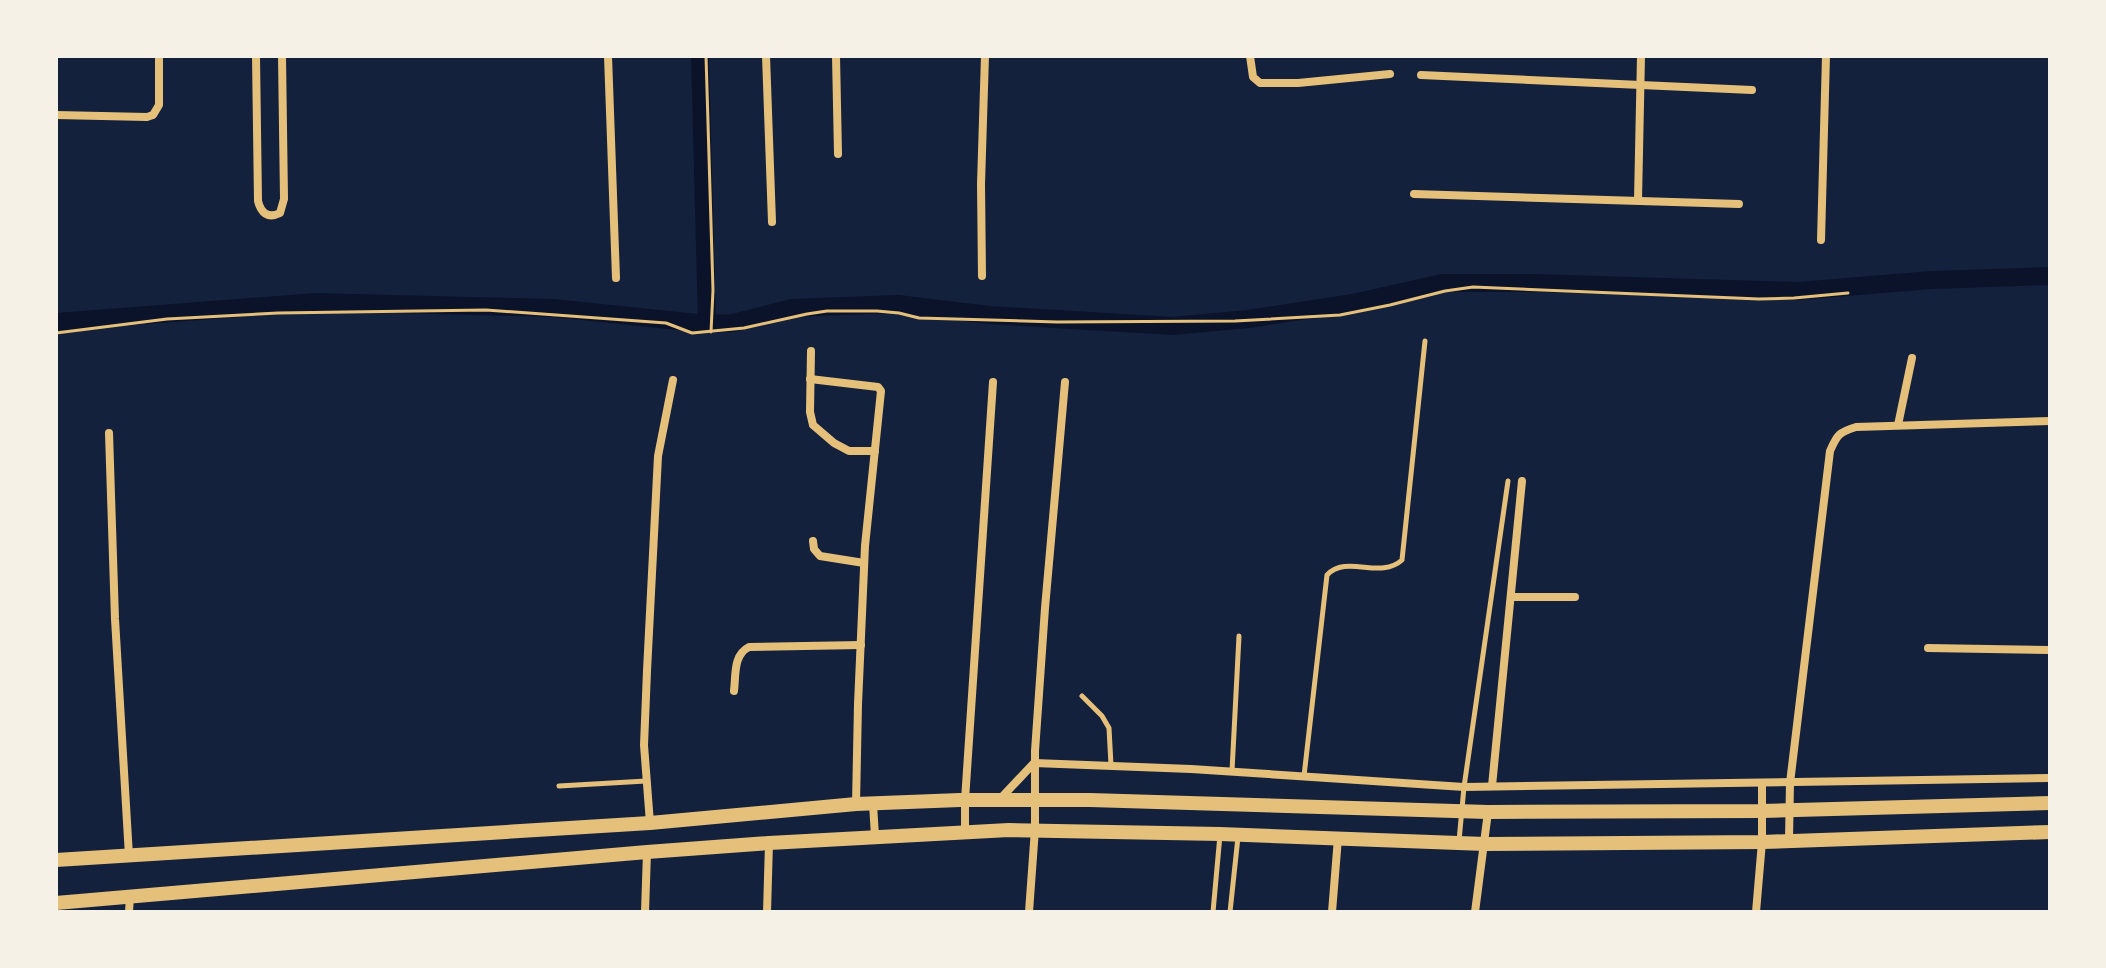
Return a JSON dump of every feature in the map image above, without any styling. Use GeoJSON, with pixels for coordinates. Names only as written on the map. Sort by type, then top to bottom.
{"type":"FeatureCollection","features":[{"type":"Feature","properties":{"kind":"street"},"geometry":{"type":"LineString","coordinates":[[56,115],[153,115],[159,105],[159,56]]}},
{"type":"Feature","properties":{"kind":"street"},"geometry":{"type":"LineString","coordinates":[[256,56],[258,201],[263,213],[275,215],[280,213],[284,199],[282,56]]}},
{"type":"Feature","properties":{"kind":"street"},"geometry":{"type":"LineString","coordinates":[[608,56],[616,278]]}},
{"type":"Feature","properties":{"kind":"street"},"geometry":{"type":"LineString","coordinates":[[766,56],[772,222]]}},
{"type":"Feature","properties":{"kind":"street"},"geometry":{"type":"LineString","coordinates":[[836,56],[838,154]]}},
{"type":"Feature","properties":{"kind":"street"},"geometry":{"type":"LineString","coordinates":[[982,276],[985,56]]}},
{"type":"Feature","properties":{"kind":"street"},"geometry":{"type":"LineString","coordinates":[[1250,56],[1253,77],[1260,83],[1298,83],[1390,74]]}},
{"type":"Feature","properties":{"kind":"street"},"geometry":{"type":"LineString","coordinates":[[1638,200],[1641,56]]}},
{"type":"Feature","properties":{"kind":"street"},"geometry":{"type":"LineString","coordinates":[[1821,240],[1826,56]]}},
{"type":"Feature","properties":{"kind":"street"},"geometry":{"type":"LineString","coordinates":[[1421,75],[1752,90]]}},
{"type":"Feature","properties":{"kind":"street"},"geometry":{"type":"LineString","coordinates":[[1414,194],[1739,204]]}},
{"type":"Feature","properties":{"kind":"street"},"geometry":{"type":"LineString","coordinates":[[811,351],[810,412],[813,425],[849,451],[875,451]]}},
{"type":"Feature","properties":{"kind":"street"},"geometry":{"type":"LineString","coordinates":[[1898,425],[1912,358]]}},
{"type":"Feature","properties":{"kind":"street"},"geometry":{"type":"LineString","coordinates":[[810,379],[880,388],[864,563],[856,804]]}},
{"type":"Feature","properties":{"kind":"street"},"geometry":{"type":"LineString","coordinates":[[650,823],[644,745],[658,456],[673,380]]}},
{"type":"Feature","properties":{"kind":"street"},"geometry":{"type":"LineString","coordinates":[[965,832],[993,382]]}},
{"type":"Feature","properties":{"kind":"street"},"geometry":{"type":"LineString","coordinates":[[1029,912],[1036,800],[1034,763],[1065,382]]}},
{"type":"Feature","properties":{"kind":"street"},"geometry":{"type":"LineString","coordinates":[[1789,840],[1790,783],[1830,451],[1841,432],[1856,427],[2050,421]]}},
{"type":"Feature","properties":{"kind":"street"},"geometry":{"type":"LineString","coordinates":[[109,433],[115,619],[129,856]]}},
{"type":"Feature","properties":{"kind":"street"},"geometry":{"type":"LineString","coordinates":[[1492,786],[1522,481]]}},
{"type":"Feature","properties":{"kind":"street"},"geometry":{"type":"LineString","coordinates":[[813,541],[814,549],[820,556],[864,563]]}},
{"type":"Feature","properties":{"kind":"street"},"geometry":{"type":"LineString","coordinates":[[1511,597],[1575,597]]}},
{"type":"Feature","properties":{"kind":"street"},"geometry":{"type":"LineString","coordinates":[[734,691],[739,655],[749,647],[861,645]]}},
{"type":"Feature","properties":{"kind":"street"},"geometry":{"type":"LineString","coordinates":[[1928,648],[2050,650]]}},
{"type":"Feature","properties":{"kind":"street"},"geometry":{"type":"LineString","coordinates":[[999,800],[1034,763],[1464,787],[2050,778]]}},
{"type":"Feature","properties":{"kind":"street"},"geometry":{"type":"LineString","coordinates":[[1756,912],[1762,842],[1762,783]]}},
{"type":"Feature","properties":{"kind":"street"},"geometry":{"type":"LineString","coordinates":[[56,860],[650,823],[856,804],[965,800],[1488,812],[1762,811],[2050,803]]}},
{"type":"Feature","properties":{"kind":"street"},"geometry":{"type":"LineString","coordinates":[[873,804],[875,836]]}},
{"type":"Feature","properties":{"kind":"street"},"geometry":{"type":"LineString","coordinates":[[1475,912],[1488,812]]}},
{"type":"Feature","properties":{"kind":"street"},"geometry":{"type":"LineString","coordinates":[[56,903],[647,852],[875,836],[1035,829],[1485,844],[1762,842],[2050,832]]}},
{"type":"Feature","properties":{"kind":"street"},"geometry":{"type":"LineString","coordinates":[[1332,912],[1338,838]]}},
{"type":"Feature","properties":{"kind":"street"},"geometry":{"type":"LineString","coordinates":[[767,912],[769,843]]}},
{"type":"Feature","properties":{"kind":"street"},"geometry":{"type":"LineString","coordinates":[[645,912],[647,852]]}},
{"type":"Feature","properties":{"kind":"street"},"geometry":{"type":"LineString","coordinates":[[129,912],[130,896]]}},
{"type":"Feature","properties":{"kind":"lane"},"geometry":{"type":"LineString","coordinates":[[1303,777],[1327,575],[1334,568],[1345,565],[1389,567],[1402,560],[1425,341]]}},
{"type":"Feature","properties":{"kind":"lane"},"geometry":{"type":"LineString","coordinates":[[1459,843],[1464,787],[1508,481]]}},
{"type":"Feature","properties":{"kind":"lane"},"geometry":{"type":"LineString","coordinates":[[1232,772],[1239,636]]}},
{"type":"Feature","properties":{"kind":"lane"},"geometry":{"type":"LineString","coordinates":[[1082,696],[1109,728],[1111,765]]}},
{"type":"Feature","properties":{"kind":"lane"},"geometry":{"type":"LineString","coordinates":[[559,786],[646,781]]}},
{"type":"Feature","properties":{"kind":"lane"},"geometry":{"type":"LineString","coordinates":[[1213,912],[1220,834]]}},
{"type":"Feature","properties":{"kind":"lane"},"geometry":{"type":"LineString","coordinates":[[1230,912],[1238,835]]}},
{"type":"Feature","properties":{"kind":"path"},"geometry":{"type":"LineString","coordinates":[[706,56],[713,290],[711,332]]}},
{"type":"Feature","properties":{"kind":"path"},"geometry":{"type":"LineString","coordinates":[[56,333],[167,319],[278,313],[486,310],[666,323],[692,333],[744,328],[807,314],[852,310],[899,313],[919,318],[1057,322],[1235,321],[1340,315],[1473,287],[1759,299],[1848,293]]}},
{"type":"Feature","properties":{"kind":"waterway"},"geometry":{"type":"LineString","coordinates":[[700,56],[707,324]]}},
{"type":"Feature","properties":{"kind":"waterway"},"geometry":{"type":"LineString","coordinates":[[56,322],[316,302],[553,308],[707,324],[733,323],[792,308],[898,304],[989,315],[1173,326],[1248,319],[1353,303],[1442,283],[1798,291],[1932,280],[2050,276]]}}]}
